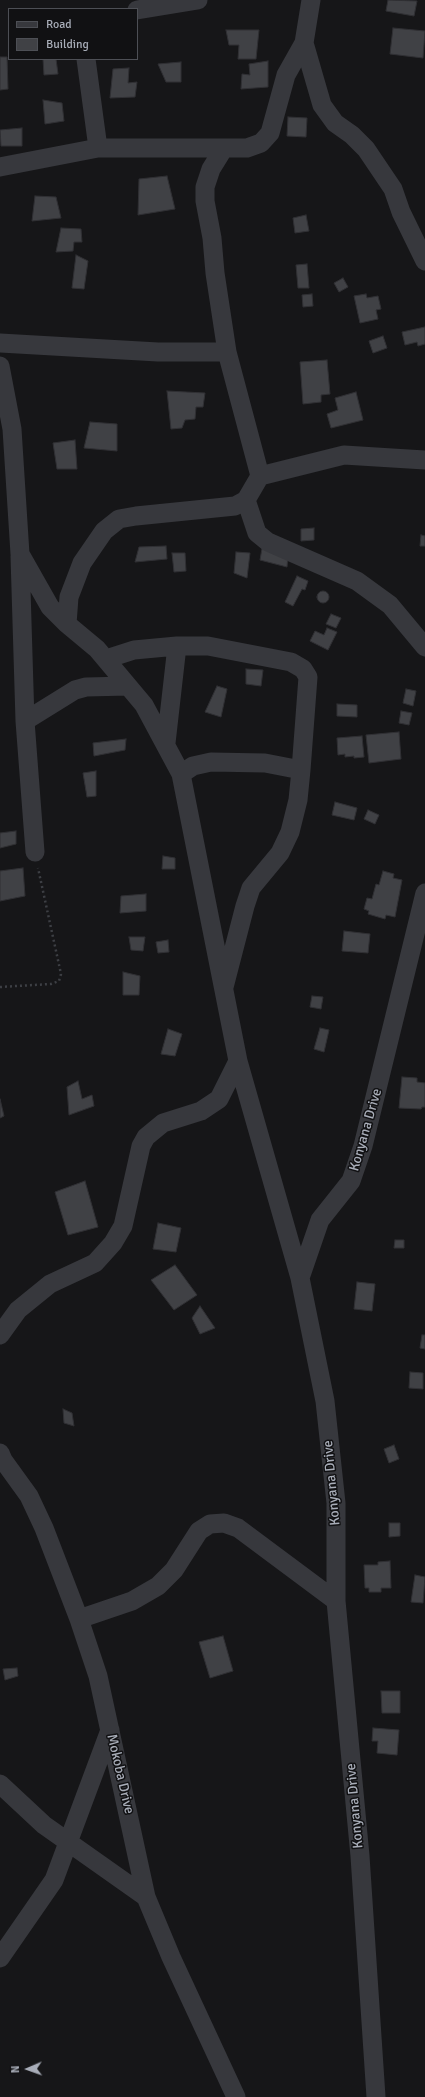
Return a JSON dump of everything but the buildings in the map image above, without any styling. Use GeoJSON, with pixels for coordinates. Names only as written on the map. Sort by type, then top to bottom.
{"type":"FeatureCollection","features":[{"type":"Feature","properties":{"kind":"street"},"geometry":{"type":"LineString","coordinates":[[138,10],[198,0]]}},
{"type":"Feature","properties":{"kind":"street"},"geometry":{"type":"LineString","coordinates":[[0,167],[98,148],[247,148],[261,143],[270,133],[286,75],[304,43],[311,0]]}},
{"type":"Feature","properties":{"kind":"street"},"geometry":{"type":"LineString","coordinates":[[304,43],[322,105],[335,123],[352,135],[366,149],[393,189],[401,212],[425,261]]}},
{"type":"Feature","properties":{"kind":"street"},"geometry":{"type":"LineString","coordinates":[[86,60],[98,148]]}},
{"type":"Feature","properties":{"kind":"street"},"geometry":{"type":"LineString","coordinates":[[66,624],[69,597],[82,563],[104,531],[119,519],[136,516],[227,508],[246,500],[260,476],[228,352],[215,273],[212,238],[205,201],[205,187],[211,169],[224,148]]}},
{"type":"Feature","properties":{"kind":"street"},"geometry":{"type":"LineString","coordinates":[[0,343],[158,352],[228,352]]}},
{"type":"Feature","properties":{"kind":"street"},"geometry":{"type":"LineString","coordinates":[[0,366],[12,429],[20,554],[25,721],[35,852]]}},
{"type":"Feature","properties":{"kind":"street"},"geometry":{"type":"LineString","coordinates":[[260,476],[344,455],[425,460]]}},
{"type":"Feature","properties":{"kind":"street"},"geometry":{"type":"LineString","coordinates":[[246,500],[257,533],[268,542],[357,581],[390,605],[425,648]]}},
{"type":"Feature","properties":{"kind":"street"},"geometry":{"type":"LineString","coordinates":[[20,554],[43,597],[66,624],[97,649],[144,705],[166,743],[181,774],[238,1061],[300,1278]]}},
{"type":"Feature","properties":{"kind":"street"},"geometry":{"type":"LineString","coordinates":[[106,659],[134,650],[177,646],[208,646],[291,662],[303,669],[308,677],[298,800],[290,832],[280,853],[251,888],[223,990]]}},
{"type":"Feature","properties":{"kind":"street"},"geometry":{"type":"LineString","coordinates":[[166,743],[177,646]]}},
{"type":"Feature","properties":{"kind":"street"},"geometry":{"type":"LineString","coordinates":[[25,721],[75,690],[86,687],[128,686]]}},
{"type":"Feature","properties":{"kind":"street"},"geometry":{"type":"LineString","coordinates":[[181,774],[193,766],[211,762],[265,763],[301,770]]}},
{"type":"Feature","properties":{"kind":"street","name":"Konyana Drive"},"geometry":{"type":"LineString","coordinates":[[376,2097],[360,1856],[336,1601],[336,1503],[324,1402],[300,1278],[320,1220],[351,1181],[363,1146],[425,893]]}},
{"type":"Feature","properties":{"kind":"street"},"geometry":{"type":"LineString","coordinates":[[0,1335],[18,1310],[50,1284],[95,1263],[113,1243],[123,1226],[137,1158],[146,1137],[162,1123],[201,1111],[219,1099],[238,1061]]}},
{"type":"Feature","properties":{"kind":"street","name":"Mokoba Drive"},"geometry":{"type":"LineString","coordinates":[[0,1453],[29,1496],[44,1528],[79,1619],[98,1676],[146,1897],[171,1957],[236,2097]]}},
{"type":"Feature","properties":{"kind":"street"},"geometry":{"type":"LineString","coordinates":[[79,1619],[132,1601],[158,1586],[174,1570],[199,1531],[210,1524],[224,1523],[238,1528],[336,1601]]}},
{"type":"Feature","properties":{"kind":"street"},"geometry":{"type":"LineString","coordinates":[[0,1958],[54,1880],[66,1842],[110,1730]]}},
{"type":"Feature","properties":{"kind":"street"},"geometry":{"type":"LineString","coordinates":[[0,1784],[44,1825],[66,1842],[95,1859],[146,1897]]}},
{"type":"Feature","properties":{"kind":"path"},"geometry":{"type":"LineString","coordinates":[[0,987],[52,984],[59,981],[61,974],[35,852]]}}]}
